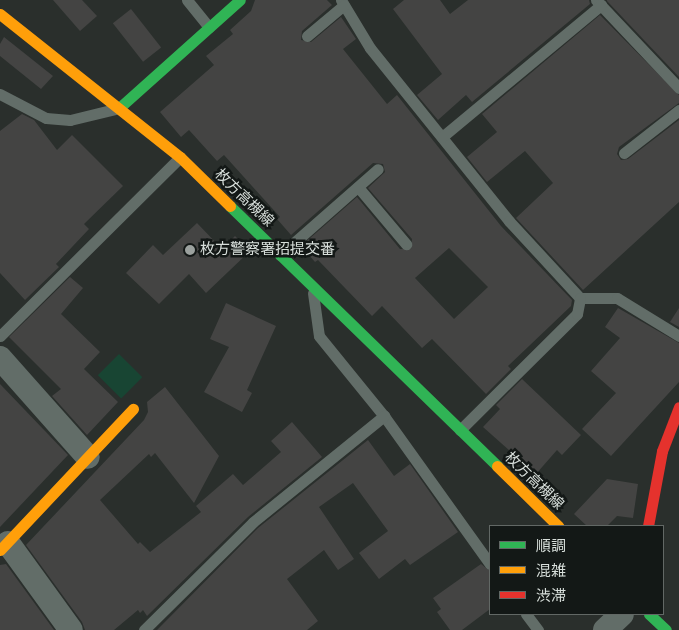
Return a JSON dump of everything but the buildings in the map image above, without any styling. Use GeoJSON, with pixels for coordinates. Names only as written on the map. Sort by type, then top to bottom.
{"type":"FeatureCollection","features":[{"type":"Feature","properties":{"kind":"main road"},"geometry":{"type":"LineString","coordinates":[[119,108],[240,0]]}},
{"type":"Feature","properties":{"kind":"main road","name":"枚方高槻線"},"geometry":{"type":"LineString","coordinates":[[0,14],[180,157],[557,525]]}},
{"type":"Feature","properties":{"kind":"main road"},"geometry":{"type":"LineString","coordinates":[[4,546],[133,409]]}},
{"type":"Feature","properties":{"kind":"main road"},"geometry":{"type":"LineString","coordinates":[[648,525],[662,451],[678,412]]}},
{"type":"Feature","properties":{"kind":"main road"},"geometry":{"type":"LineString","coordinates":[[650,615],[666,630]]}},
{"type":"Feature","properties":{"kind":"street"},"geometry":{"type":"LineString","coordinates":[[0,358],[88,457]]}},
{"type":"Feature","properties":{"kind":"street"},"geometry":{"type":"LineString","coordinates":[[4,546],[72,630]]}},
{"type":"Feature","properties":{"kind":"street"},"geometry":{"type":"LineString","coordinates":[[605,630],[621,615]]}},
{"type":"Feature","properties":{"kind":"lane"},"geometry":{"type":"LineString","coordinates":[[187,0],[209,27]]}},
{"type":"Feature","properties":{"kind":"lane"},"geometry":{"type":"LineString","coordinates":[[307,36],[342,2],[370,48],[509,222],[580,298],[617,298],[679,336]]}},
{"type":"Feature","properties":{"kind":"lane"},"geometry":{"type":"LineString","coordinates":[[442,137],[598,3],[679,88]]}},
{"type":"Feature","properties":{"kind":"lane"},"geometry":{"type":"LineString","coordinates":[[0,94],[46,118],[70,120],[119,108]]}},
{"type":"Feature","properties":{"kind":"lane"},"geometry":{"type":"LineString","coordinates":[[624,153],[679,110]]}},
{"type":"Feature","properties":{"kind":"lane"},"geometry":{"type":"LineString","coordinates":[[0,336],[180,157]]}},
{"type":"Feature","properties":{"kind":"lane"},"geometry":{"type":"LineString","coordinates":[[280,255],[378,168]]}},
{"type":"Feature","properties":{"kind":"lane"},"geometry":{"type":"LineString","coordinates":[[358,187],[406,244]]}},
{"type":"Feature","properties":{"kind":"lane"},"geometry":{"type":"LineString","coordinates":[[312,287],[319,336],[384,416],[489,563]]}},
{"type":"Feature","properties":{"kind":"lane"},"geometry":{"type":"LineString","coordinates":[[460,430],[577,314],[580,298]]}},
{"type":"Feature","properties":{"kind":"lane"},"geometry":{"type":"LineString","coordinates":[[144,630],[253,522],[384,416]]}},
{"type":"Feature","properties":{"kind":"lane"},"geometry":{"type":"LineString","coordinates":[[527,615],[538,630]]}},
{"type":"Feature","properties":{"kind":"green space"},"geometry":{"type":"Polygon","coordinates":[[[119,354],[142,377],[121,399],[98,375],[119,354]]]}},
{"type":"Feature","properties":{"kind":"traffic: fast"},"geometry":{"type":"LineString","coordinates":[[119,108],[240,0]]}},
{"type":"Feature","properties":{"kind":"traffic: fast"},"geometry":{"type":"LineString","coordinates":[[230,206],[497,466]]}},
{"type":"Feature","properties":{"kind":"traffic: fast"},"geometry":{"type":"LineString","coordinates":[[650,615],[666,630]]}},
{"type":"Feature","properties":{"kind":"traffic: slow"},"geometry":{"type":"LineString","coordinates":[[0,14],[180,157],[230,206]]}},
{"type":"Feature","properties":{"kind":"traffic: slow"},"geometry":{"type":"LineString","coordinates":[[0,550],[133,409]]}},
{"type":"Feature","properties":{"kind":"traffic: slow"},"geometry":{"type":"LineString","coordinates":[[497,466],[557,525]]}},
{"type":"Feature","properties":{"kind":"traffic: jam"},"geometry":{"type":"LineString","coordinates":[[648,525],[662,451],[679,407]]}},
{"type":"Feature","properties":{"kind":"place","name":"枚方警察署招提交番"},"geometry":{"type":"Point","coordinates":[190,250]}}]}
